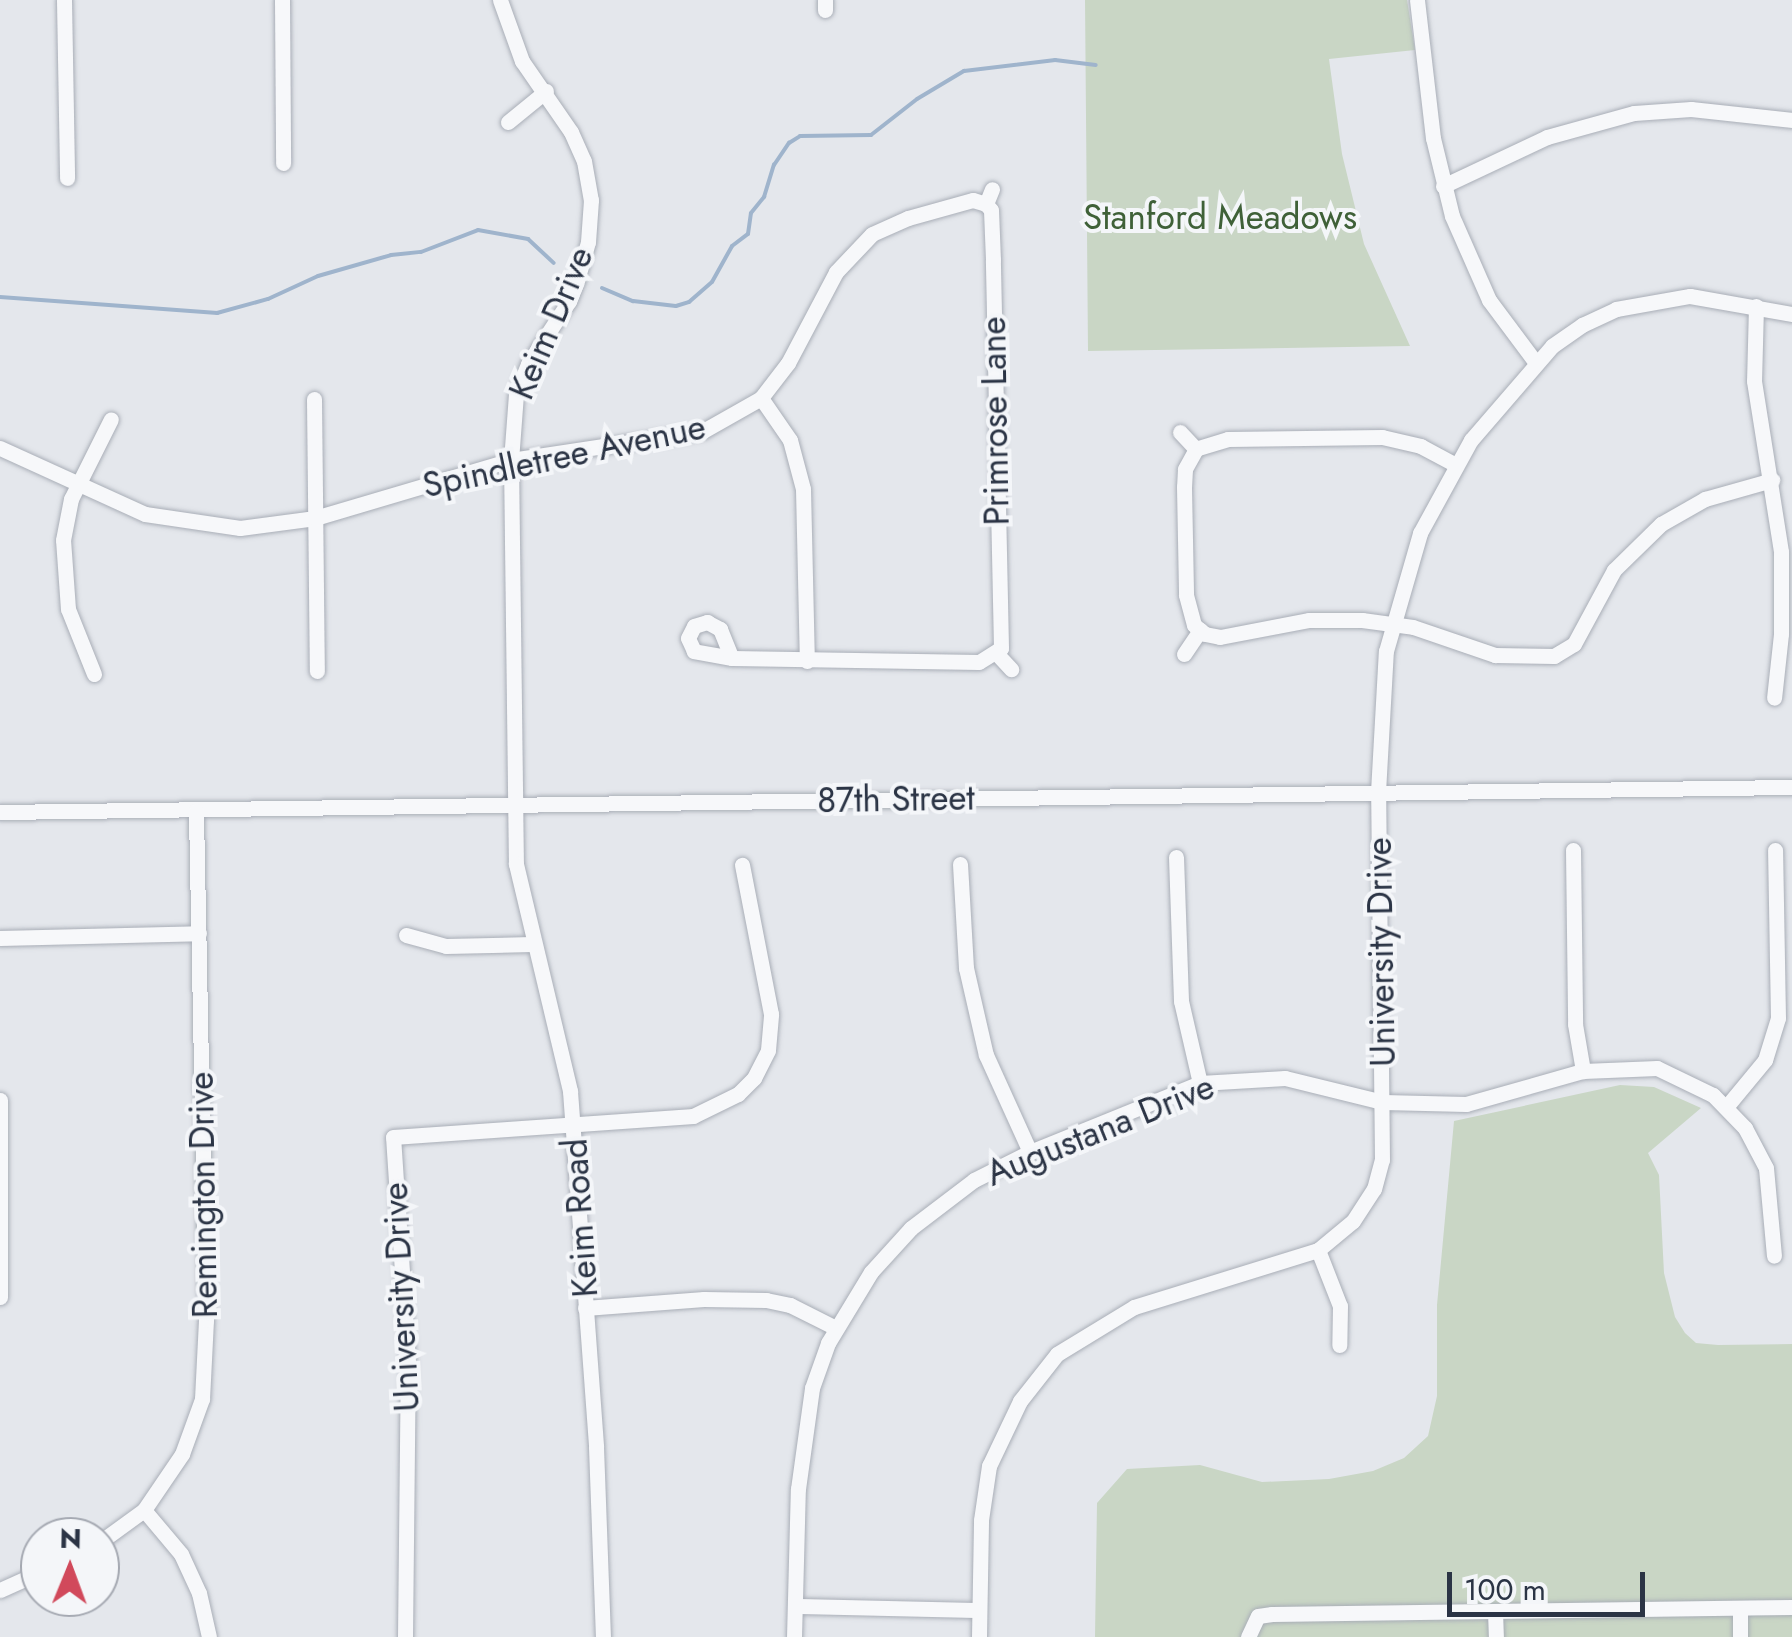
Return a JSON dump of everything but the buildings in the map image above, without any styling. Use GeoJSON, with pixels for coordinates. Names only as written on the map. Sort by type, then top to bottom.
{"type":"FeatureCollection","features":[{"type":"Feature","properties":{"kind":"street"},"geometry":{"type":"LineString","coordinates":[[64,0],[67,178]]}},
{"type":"Feature","properties":{"kind":"street"},"geometry":{"type":"LineString","coordinates":[[282,0],[284,163]]}},
{"type":"Feature","properties":{"kind":"street","name":"Keim Drive"},"geometry":{"type":"LineString","coordinates":[[500,0],[522,60],[566,121],[584,161],[591,217],[588,242],[569,301],[528,364],[516,394],[511,460],[515,805]]}},
{"type":"Feature","properties":{"kind":"street"},"geometry":{"type":"LineString","coordinates":[[1417,0],[1433,138],[1443,186],[1482,286],[1536,363]]}},
{"type":"Feature","properties":{"kind":"street"},"geometry":{"type":"LineString","coordinates":[[508,122],[546,91]]}},
{"type":"Feature","properties":{"kind":"street"},"geometry":{"type":"LineString","coordinates":[[1443,186],[1546,137],[1634,114],[1691,109],[1792,120]]}},
{"type":"Feature","properties":{"kind":"street","name":"Spindletree Avenue"},"geometry":{"type":"LineString","coordinates":[[0,448],[145,514],[207,527],[265,527],[315,518],[511,460],[703,431],[761,398],[788,363],[836,272],[858,246],[908,218],[989,196]]}},
{"type":"Feature","properties":{"kind":"street","name":"Primrose Lane"},"geometry":{"type":"LineString","coordinates":[[989,196],[998,609],[1003,639],[997,654]]}},
{"type":"Feature","properties":{"kind":"street","name":"University Drive"},"geometry":{"type":"LineString","coordinates":[[978,1637],[981,1520],[989,1466],[1020,1401],[1057,1354],[1134,1307],[1318,1250],[1353,1222],[1374,1189],[1382,1160],[1383,1102],[1380,691],[1392,624],[1420,533],[1456,464],[1491,412],[1536,363],[1582,325],[1631,304],[1690,296],[1792,314]]}},
{"type":"Feature","properties":{"kind":"street"},"geometry":{"type":"LineString","coordinates":[[1756,306],[1754,380],[1772,480],[1782,595],[1774,698]]}},
{"type":"Feature","properties":{"kind":"street"},"geometry":{"type":"LineString","coordinates":[[761,398],[790,440],[803,489],[806,660]]}},
{"type":"Feature","properties":{"kind":"street"},"geometry":{"type":"LineString","coordinates":[[314,399],[317,670]]}},
{"type":"Feature","properties":{"kind":"street"},"geometry":{"type":"LineString","coordinates":[[94,674],[65,594],[63,540],[78,483],[111,419]]}},
{"type":"Feature","properties":{"kind":"street"},"geometry":{"type":"LineString","coordinates":[[1180,432],[1196,449]]}},
{"type":"Feature","properties":{"kind":"street"},"geometry":{"type":"LineString","coordinates":[[1456,464],[1422,446],[1382,437],[1228,438],[1196,449],[1185,469],[1188,610],[1200,630],[1220,637],[1331,619],[1392,624],[1513,658],[1561,654],[1574,644],[1602,586],[1638,543],[1705,499],[1772,480]]}},
{"type":"Feature","properties":{"kind":"street"},"geometry":{"type":"LineString","coordinates":[[1184,654],[1200,630]]}},
{"type":"Feature","properties":{"kind":"street"},"geometry":{"type":"LineString","coordinates":[[732,658],[979,662],[997,654],[1011,669]]}},
{"type":"Feature","properties":{"kind":"street","name":"87th Street"},"geometry":{"type":"LineString","coordinates":[[0,812],[1792,786]]}},
{"type":"Feature","properties":{"kind":"street","name":"Keim Road"},"geometry":{"type":"LineString","coordinates":[[515,805],[516,864],[532,944],[558,1027],[574,1127],[606,1612],[603,1637]]}},
{"type":"Feature","properties":{"kind":"street","name":"Remington Drive"},"geometry":{"type":"LineString","coordinates":[[120,1527],[144,1510],[182,1454],[202,1399],[206,1320],[196,810]]}},
{"type":"Feature","properties":{"kind":"street"},"geometry":{"type":"LineString","coordinates":[[1572,850],[1575,1024],[1583,1071]]}},
{"type":"Feature","properties":{"kind":"street"},"geometry":{"type":"LineString","coordinates":[[1774,1256],[1766,1168],[1745,1128],[1727,1106],[1764,1060],[1778,1018],[1776,850]]}},
{"type":"Feature","properties":{"kind":"street"},"geometry":{"type":"LineString","coordinates":[[1176,858],[1181,1001],[1200,1082]]}},
{"type":"Feature","properties":{"kind":"street"},"geometry":{"type":"LineString","coordinates":[[960,864],[966,968],[986,1055],[1030,1152]]}},
{"type":"Feature","properties":{"kind":"street"},"geometry":{"type":"LineString","coordinates":[[574,1127],[694,1116],[726,1102],[754,1078],[768,1050],[771,1014],[742,865]]}},
{"type":"Feature","properties":{"kind":"street"},"geometry":{"type":"LineString","coordinates":[[0,938],[199,933]]}},
{"type":"Feature","properties":{"kind":"street"},"geometry":{"type":"LineString","coordinates":[[406,936],[446,946],[532,944]]}},
{"type":"Feature","properties":{"kind":"street","name":"Augustana Drive"},"geometry":{"type":"LineString","coordinates":[[794,1637],[804,1434],[812,1388],[836,1328],[871,1272],[911,1228],[963,1188],[1030,1152],[1200,1082],[1285,1078],[1383,1102],[1466,1104],[1583,1071],[1657,1068],[1693,1083],[1727,1106]]}},
{"type":"Feature","properties":{"kind":"street"},"geometry":{"type":"LineString","coordinates":[[0,1100],[0,1297]]}},
{"type":"Feature","properties":{"kind":"street","name":"University Drive"},"geometry":{"type":"LineString","coordinates":[[406,1637],[408,1362],[393,1138],[574,1127]]}},
{"type":"Feature","properties":{"kind":"street"},"geometry":{"type":"LineString","coordinates":[[1318,1250],[1340,1306],[1339,1344]]}},
{"type":"Feature","properties":{"kind":"street"},"geometry":{"type":"LineString","coordinates":[[586,1308],[704,1299],[766,1300],[790,1305],[836,1328]]}},
{"type":"Feature","properties":{"kind":"street"},"geometry":{"type":"LineString","coordinates":[[144,1510],[180,1554],[199,1593],[209,1637]]}},
{"type":"Feature","properties":{"kind":"street"},"geometry":{"type":"LineString","coordinates":[[796,1606],[979,1610]]}},
{"type":"Feature","properties":{"kind":"street"},"geometry":{"type":"LineString","coordinates":[[1248,1637],[1258,1616],[1792,1607]]}},
{"type":"Feature","properties":{"kind":"street"},"geometry":{"type":"LineString","coordinates":[[1740,1608],[1740,1637]]}},
{"type":"Feature","properties":{"kind":"street"},"geometry":{"type":"LineString","coordinates":[[1495,1611],[1496,1637]]}},
{"type":"Feature","properties":{"kind":"green space","name":"Stanford Meadows"},"geometry":{"type":"Polygon","coordinates":[[[1085,0],[1407,0],[1415,50],[1329,59],[1342,154],[1364,244],[1410,346],[1088,351],[1085,0]]]}},
{"type":"Feature","properties":{"kind":"green space"},"geometry":{"type":"Polygon","coordinates":[[[1620,1085],[1654,1087],[1701,1108],[1648,1153],[1659,1175],[1664,1273],[1675,1317],[1685,1333],[1696,1343],[1792,1344],[1792,1637],[1095,1637],[1097,1503],[1127,1469],[1200,1465],[1262,1482],[1329,1479],[1373,1471],[1404,1458],[1428,1436],[1437,1396],[1437,1305],[1454,1121],[1620,1085]]]}},
{"type":"Feature","properties":{"kind":"waterway"},"geometry":{"type":"LineString","coordinates":[[602,288],[633,301],[676,306],[689,302],[712,282],[732,246],[748,234],[751,213],[764,197],[774,165],[789,143],[800,136],[871,135],[917,99],[964,71],[1055,60],[1096,65]]}},
{"type":"Feature","properties":{"kind":"waterway"},"geometry":{"type":"LineString","coordinates":[[0,297],[217,313],[268,299],[318,276],[391,255],[421,252],[478,230],[528,239],[554,263]]}}]}
